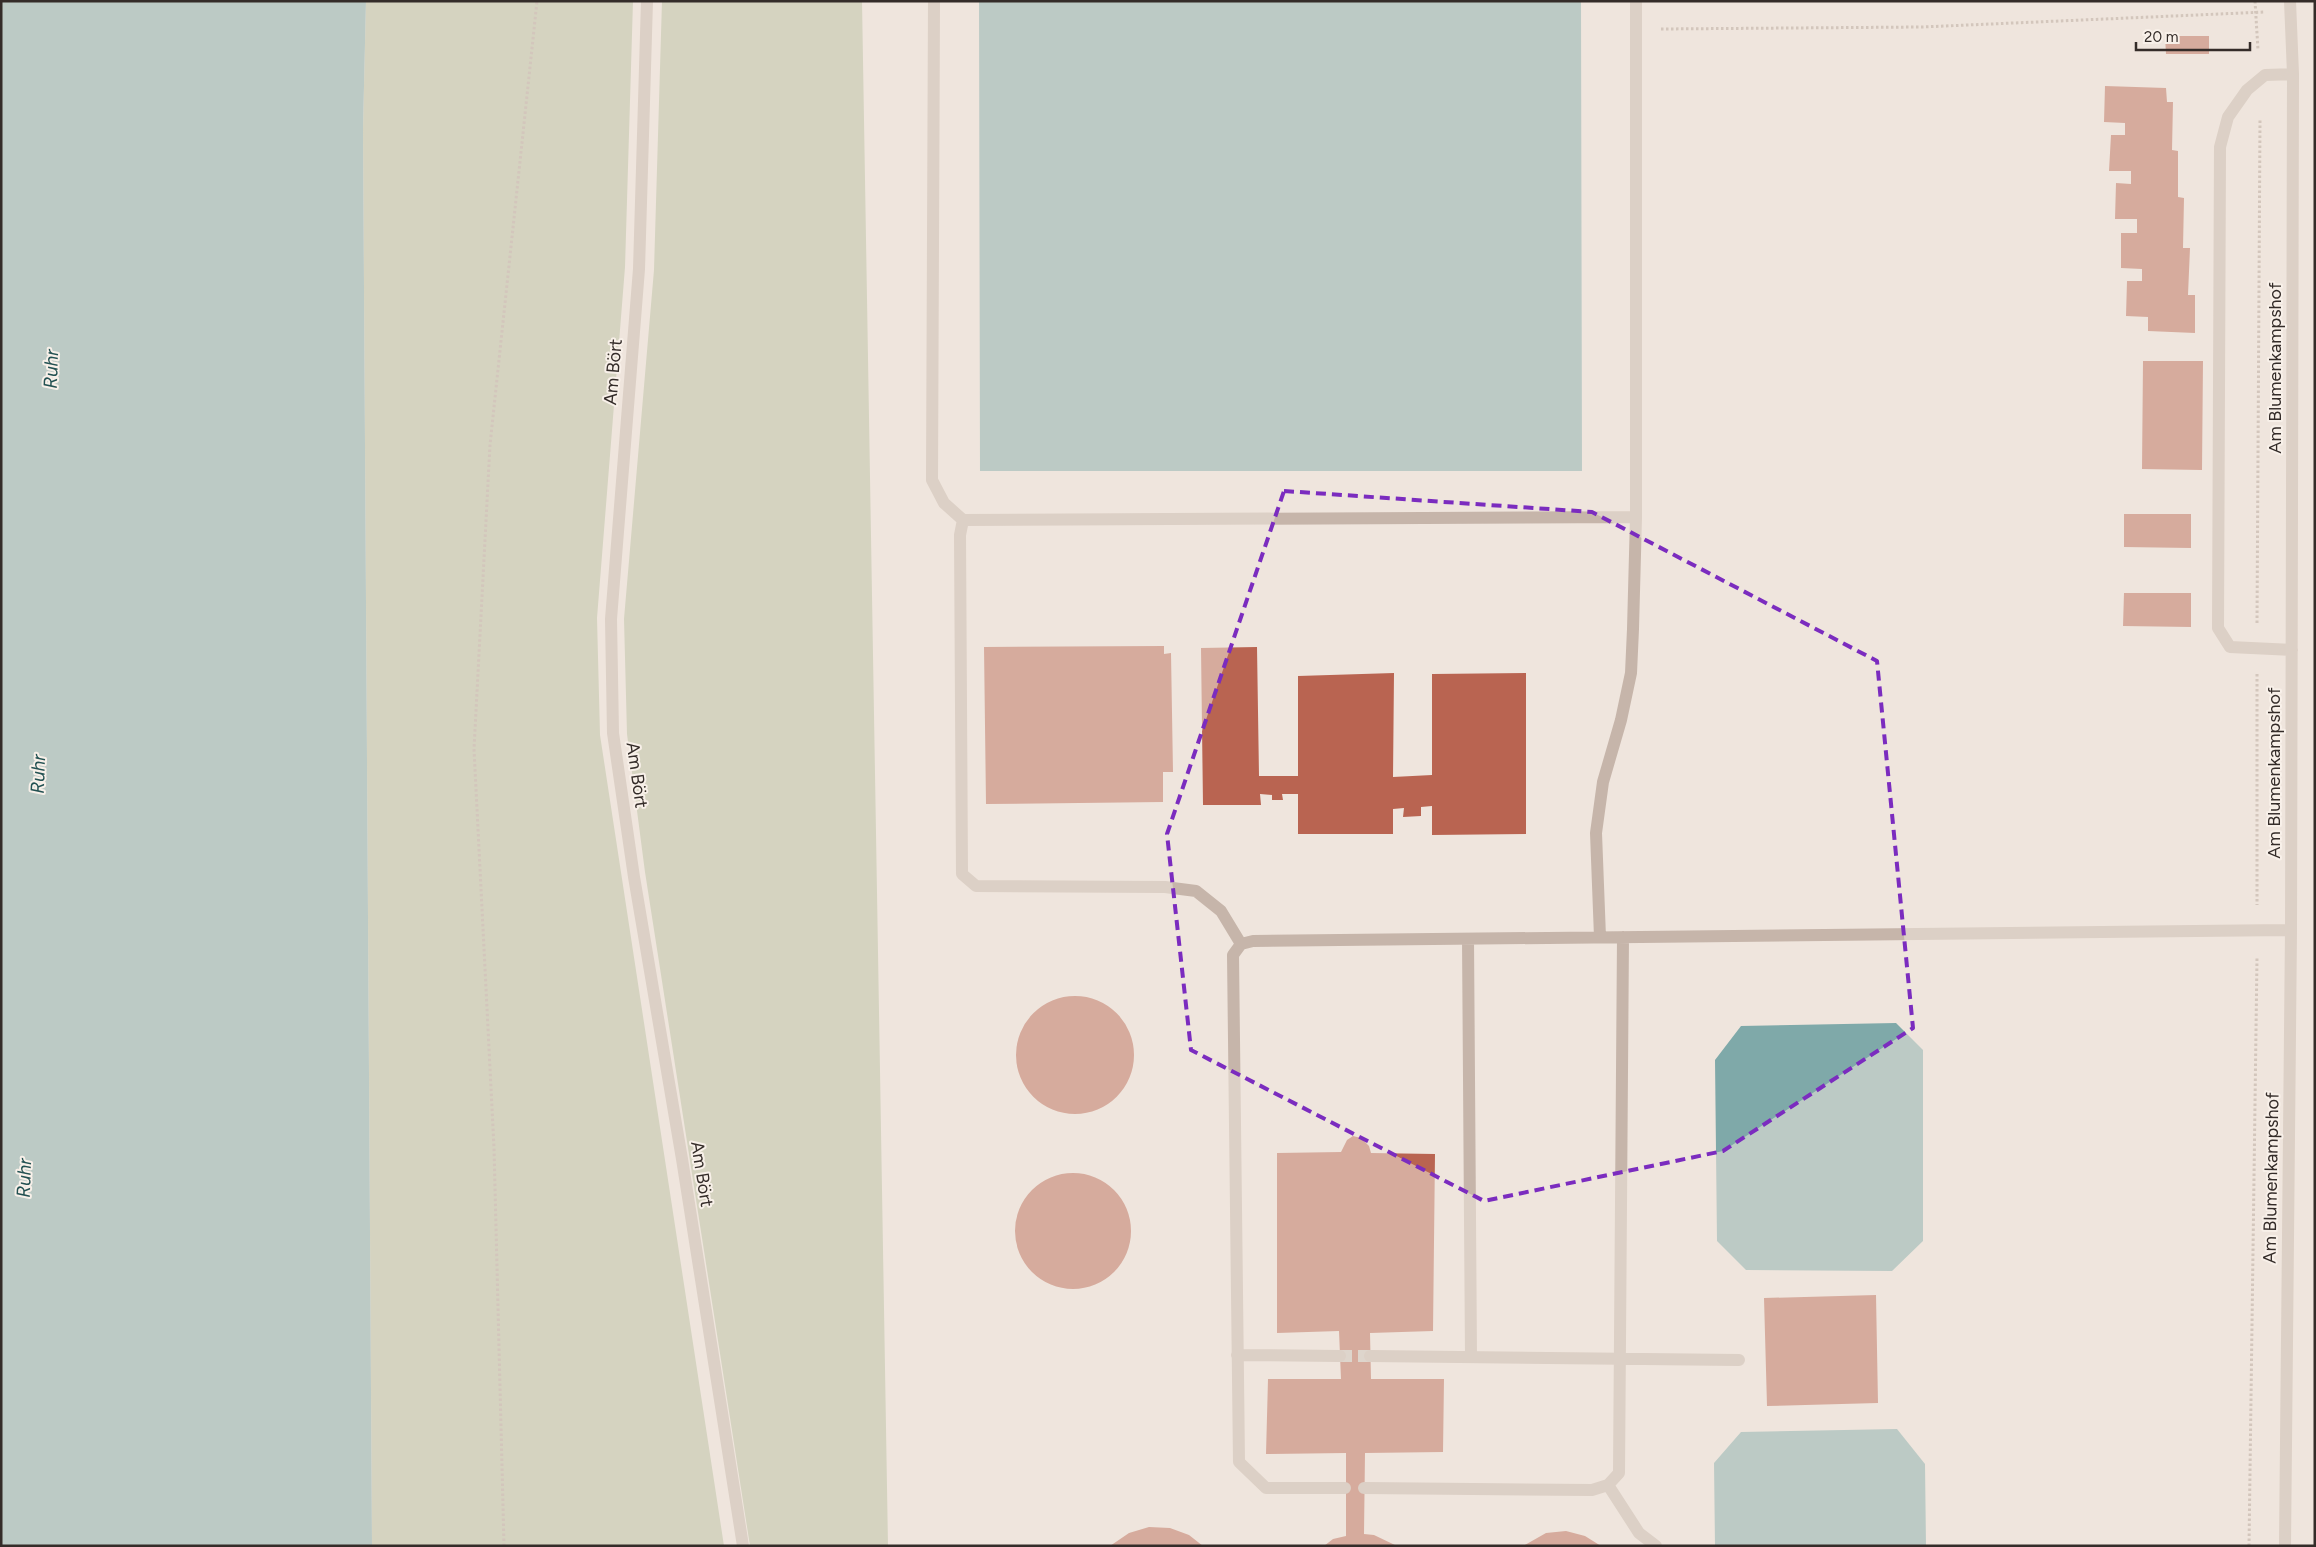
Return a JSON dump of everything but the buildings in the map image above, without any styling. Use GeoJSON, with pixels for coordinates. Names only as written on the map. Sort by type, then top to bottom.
{"type":"FeatureCollection","features":[{"type":"Feature","properties":{"kind":"street","name":"Am Bört"},"geometry":{"type":"LineString","coordinates":[[647,1],[639,269],[611,619],[613,733],[634,877],[682,1159],[743,1546]]}},
{"type":"Feature","properties":{"kind":"street"},"geometry":{"type":"LineString","coordinates":[[934,1],[932,480],[944,503],[963,520],[1636,517]]}},
{"type":"Feature","properties":{"kind":"street"},"geometry":{"type":"LineString","coordinates":[[1600,937],[1596,833],[1604,782],[1621,720],[1630,672],[1636,517],[1636,1]]}},
{"type":"Feature","properties":{"kind":"street","name":"Am Blumenkampshof"},"geometry":{"type":"LineString","coordinates":[[2285,1546],[2292,650],[2293,74],[2290,6]]}},
{"type":"Feature","properties":{"kind":"street"},"geometry":{"type":"LineString","coordinates":[[2292,650],[2230,647],[2218,628],[2220,147],[2228,118],[2247,90],[2265,75],[2293,74]]}},
{"type":"Feature","properties":{"kind":"street"},"geometry":{"type":"LineString","coordinates":[[963,520],[960,536],[962,874],[976,886],[1165,887],[1196,891],[1221,911],[1241,944]]}},
{"type":"Feature","properties":{"kind":"street"},"geometry":{"type":"LineString","coordinates":[[1345,1488],[1266,1488],[1239,1462],[1233,955],[1241,944],[1253,940],[2291,930]]}},
{"type":"Feature","properties":{"kind":"street"},"geometry":{"type":"LineString","coordinates":[[1364,1488],[1592,1490],[1608,1485],[1619,1474],[1623,937]]}},
{"type":"Feature","properties":{"kind":"street"},"geometry":{"type":"LineString","coordinates":[[1468,939],[1471,1357]]}},
{"type":"Feature","properties":{"kind":"street"},"geometry":{"type":"LineString","coordinates":[[1237,1355],[1340,1356]]}},
{"type":"Feature","properties":{"kind":"street"},"geometry":{"type":"LineString","coordinates":[[1370,1356],[1739,1360]]}},
{"type":"Feature","properties":{"kind":"street"},"geometry":{"type":"LineString","coordinates":[[1608,1485],[1639,1533],[1656,1546]]}},
{"type":"Feature","properties":{"kind":"path"},"geometry":{"type":"LineString","coordinates":[[504,1546],[494,1148],[474,748],[490,445],[537,1]]}},
{"type":"Feature","properties":{"kind":"path"},"geometry":{"type":"LineString","coordinates":[[2249,1546],[2257,930],[2260,79],[2255,1]]}},
{"type":"Feature","properties":{"kind":"path"},"geometry":{"type":"LineString","coordinates":[[1636,29],[1922,27],[2256,12],[2290,6]]}},
{"type":"Feature","properties":{"kind":"highlighted area"},"geometry":{"type":"Polygon","coordinates":[[[1284,491],[1592,512],[1877,661],[1913,1028],[1723,1151],[1484,1201],[1191,1050],[1167,834],[1284,491]]]}},
{"type":"Feature","properties":{"kind":"green space"},"geometry":{"type":"Polygon","coordinates":[[[366,1],[633,1],[625,267],[597,618],[600,735],[724,1546],[372,1546],[363,129],[366,1]]]}},
{"type":"Feature","properties":{"kind":"green space"},"geometry":{"type":"Polygon","coordinates":[[[662,1],[862,1],[888,1546],[750,1546],[645,872],[627,734],[624,619],[654,270],[662,1]]]}},
{"type":"Feature","properties":{"kind":"water","name":"Ruhr"},"geometry":{"type":"Polygon","coordinates":[[[1,1],[366,1],[363,129],[372,1546],[1,1546],[1,1]]]}},
{"type":"Feature","properties":{"kind":"water"},"geometry":{"type":"Polygon","coordinates":[[[979,1],[1581,1],[1582,471],[980,471],[979,1]]]}},
{"type":"Feature","properties":{"kind":"water"},"geometry":{"type":"Polygon","coordinates":[[[1896,1023],[1923,1050],[1923,1241],[1892,1271],[1746,1270],[1717,1241],[1715,1060],[1741,1026],[1896,1023]]]}},
{"type":"Feature","properties":{"kind":"water"},"geometry":{"type":"Polygon","coordinates":[[[1897,1429],[1925,1464],[1926,1546],[1715,1546],[1714,1463],[1741,1432],[1897,1429]]]}},
{"type":"Feature","properties":{"kind":"tunnel"},"geometry":{"type":"LineString","coordinates":[[1340,1356],[1370,1356]]}}]}
